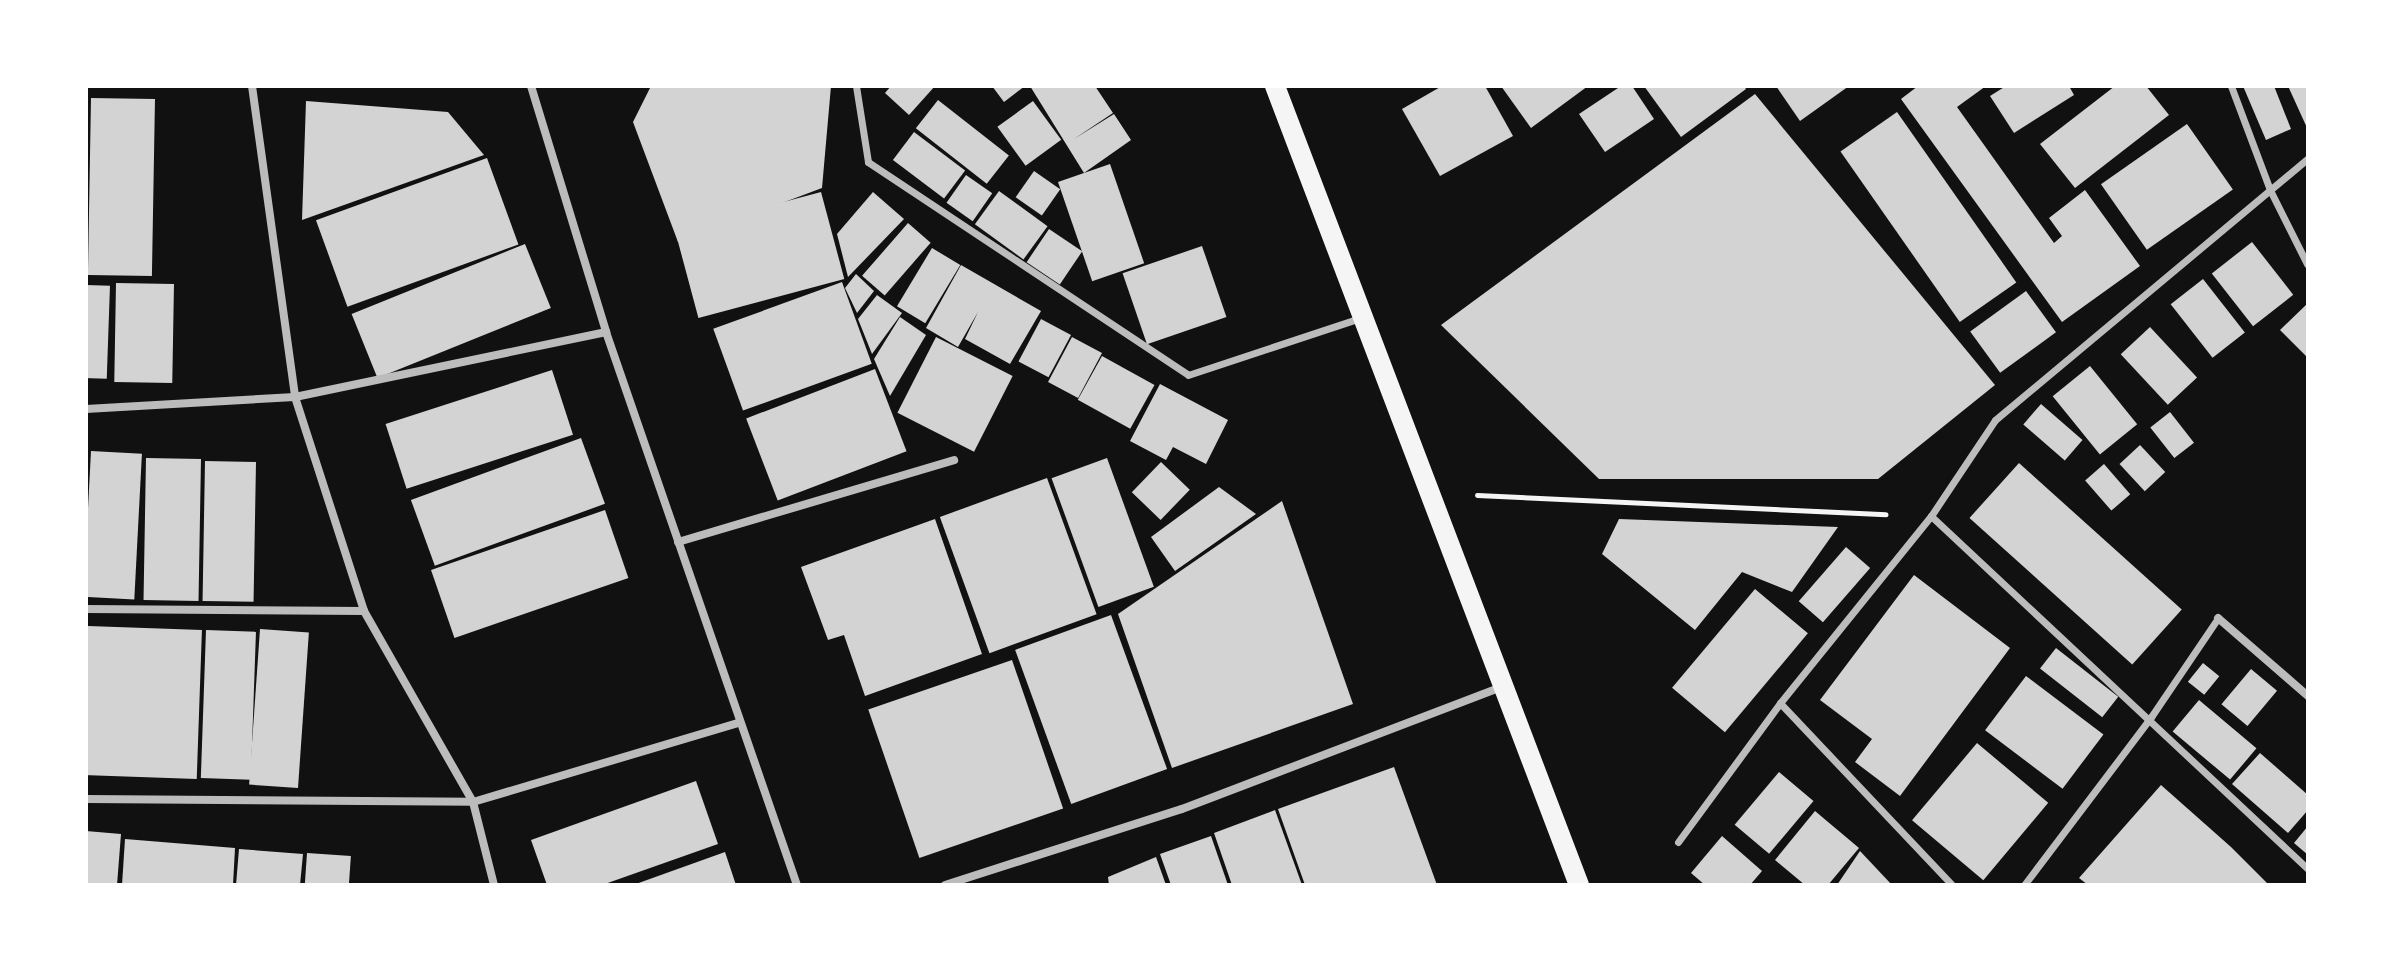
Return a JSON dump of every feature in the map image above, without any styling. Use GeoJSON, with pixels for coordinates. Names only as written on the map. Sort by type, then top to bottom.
{"type":"FeatureCollection","features":[{"type":"Feature","properties":{"kind":"main road"},"geometry":{"type":"LineString","coordinates":[[1275,86],[1579,885]]}},
{"type":"Feature","properties":{"kind":"street"},"geometry":{"type":"LineString","coordinates":[[252,86],[295,397],[364,611],[473,802],[494,885]]}},
{"type":"Feature","properties":{"kind":"street"},"geometry":{"type":"LineString","coordinates":[[531,86],[606,332],[738,723],[797,885]]}},
{"type":"Feature","properties":{"kind":"street"},"geometry":{"type":"LineString","coordinates":[[856,86],[868,162],[1188,375],[1362,317]]}},
{"type":"Feature","properties":{"kind":"street"},"geometry":{"type":"LineString","coordinates":[[2231,86],[2270,190],[2307,264]]}},
{"type":"Feature","properties":{"kind":"street"},"geometry":{"type":"LineString","coordinates":[[1678,842],[1780,703],[1931,516],[1995,420],[2308,158]]}},
{"type":"Feature","properties":{"kind":"street"},"geometry":{"type":"LineString","coordinates":[[86,409],[295,397],[606,332]]}},
{"type":"Feature","properties":{"kind":"street"},"geometry":{"type":"LineString","coordinates":[[678,542],[954,460]]}},
{"type":"Feature","properties":{"kind":"street"},"geometry":{"type":"LineString","coordinates":[[1931,516],[2151,717],[2308,869]]}},
{"type":"Feature","properties":{"kind":"street"},"geometry":{"type":"LineString","coordinates":[[86,609],[364,611]]}},
{"type":"Feature","properties":{"kind":"street"},"geometry":{"type":"LineString","coordinates":[[2024,885],[2151,717],[2218,618],[2308,696]]}},
{"type":"Feature","properties":{"kind":"street"},"geometry":{"type":"LineString","coordinates":[[945,885],[1182,809],[1504,687]]}},
{"type":"Feature","properties":{"kind":"street"},"geometry":{"type":"LineString","coordinates":[[1780,703],[1952,885]]}},
{"type":"Feature","properties":{"kind":"street"},"geometry":{"type":"LineString","coordinates":[[86,799],[473,802],[738,723]]}},
{"type":"Feature","properties":{"kind":"path"},"geometry":{"type":"LineString","coordinates":[[1429,493],[1931,516]]}},
{"type":"Feature","properties":{"kind":"building"},"geometry":{"type":"Polygon","coordinates":[[[651,86],[831,86],[822,188],[678,242],[633,122],[651,86]]]}},
{"type":"Feature","properties":{"kind":"building"},"geometry":{"type":"Polygon","coordinates":[[[891,86],[935,86],[909,115],[885,93],[891,86]]]}},
{"type":"Feature","properties":{"kind":"building"},"geometry":{"type":"Polygon","coordinates":[[[992,86],[1025,86],[1004,102],[992,86]]]}},
{"type":"Feature","properties":{"kind":"building"},"geometry":{"type":"Polygon","coordinates":[[[1030,86],[1095,86],[1113,113],[1074,139],[1114,114],[1131,140],[1084,173],[1030,86]]]}},
{"type":"Feature","properties":{"kind":"building"},"geometry":{"type":"Polygon","coordinates":[[[1442,86],[1485,86],[1513,136],[1440,176],[1402,109],[1442,86]]]}},
{"type":"Feature","properties":{"kind":"building"},"geometry":{"type":"Polygon","coordinates":[[[1501,86],[1588,86],[1531,128],[1501,86]]]}},
{"type":"Feature","properties":{"kind":"building"},"geometry":{"type":"Polygon","coordinates":[[[1621,86],[1632,86],[1654,119],[1605,152],[1579,114],[1621,86]]]}},
{"type":"Feature","properties":{"kind":"building"},"geometry":{"type":"Polygon","coordinates":[[[1644,86],[1744,86],[1746,89],[1681,137],[1644,86]]]}},
{"type":"Feature","properties":{"kind":"building"},"geometry":{"type":"Polygon","coordinates":[[[1776,86],[1849,86],[1800,121],[1776,86]]]}},
{"type":"Feature","properties":{"kind":"building"},"geometry":{"type":"Polygon","coordinates":[[[1918,86],[1986,86],[1957,107],[2054,243],[2062,236],[2049,218],[2085,190],[2140,266],[2062,322],[1901,99],[1918,86]]]}},
{"type":"Feature","properties":{"kind":"building"},"geometry":{"type":"Polygon","coordinates":[[[2006,86],[2069,86],[2074,95],[2014,133],[1990,96],[2006,86]]]}},
{"type":"Feature","properties":{"kind":"building"},"geometry":{"type":"Polygon","coordinates":[[[2115,86],[2146,86],[2169,115],[2075,188],[2040,144],[2115,86]]]}},
{"type":"Feature","properties":{"kind":"building"},"geometry":{"type":"Polygon","coordinates":[[[2243,86],[2274,86],[2291,129],[2266,140],[2243,86]]]}},
{"type":"Feature","properties":{"kind":"building"},"geometry":{"type":"Polygon","coordinates":[[[2288,86],[2308,86],[2308,130],[2288,86]]]}},
{"type":"Feature","properties":{"kind":"building"},"geometry":{"type":"Polygon","coordinates":[[[1755,94],[1995,385],[1878,479],[1599,479],[1441,325],[1755,94]]]}},
{"type":"Feature","properties":{"kind":"building"},"geometry":{"type":"Polygon","coordinates":[[[91,98],[155,99],[152,276],[88,275],[91,98]]]}},
{"type":"Feature","properties":{"kind":"building"},"geometry":{"type":"Polygon","coordinates":[[[938,100],[1009,155],[987,184],[916,128],[938,100]]]}},
{"type":"Feature","properties":{"kind":"building"},"geometry":{"type":"Polygon","coordinates":[[[306,101],[448,112],[484,155],[302,220],[306,101]]]}},
{"type":"Feature","properties":{"kind":"building"},"geometry":{"type":"Polygon","coordinates":[[[1033,101],[1061,140],[1026,166],[997,127],[1033,101]]]}},
{"type":"Feature","properties":{"kind":"building"},"geometry":{"type":"Polygon","coordinates":[[[1897,112],[2016,282],[1960,322],[1840,152],[1897,112]]]}},
{"type":"Feature","properties":{"kind":"building"},"geometry":{"type":"Polygon","coordinates":[[[2187,124],[2233,190],[2147,250],[2101,184],[2187,124]]]}},
{"type":"Feature","properties":{"kind":"building"},"geometry":{"type":"Polygon","coordinates":[[[914,132],[965,171],[944,198],[893,160],[914,132]]]}},
{"type":"Feature","properties":{"kind":"building"},"geometry":{"type":"Polygon","coordinates":[[[487,158],[518,244],[347,307],[316,220],[487,158]]]}},
{"type":"Feature","properties":{"kind":"building"},"geometry":{"type":"Polygon","coordinates":[[[1110,164],[1144,263],[1092,281],[1058,182],[1110,164]]]}},
{"type":"Feature","properties":{"kind":"building"},"geometry":{"type":"Polygon","coordinates":[[[1034,171],[1060,189],[1042,216],[1016,197],[1034,171]]]}},
{"type":"Feature","properties":{"kind":"building"},"geometry":{"type":"Polygon","coordinates":[[[966,175],[992,193],[973,221],[946,203],[966,175]]]}},
{"type":"Feature","properties":{"kind":"building"},"geometry":{"type":"Polygon","coordinates":[[[999,191],[1048,226],[1023,259],[975,224],[999,191]]]}},
{"type":"Feature","properties":{"kind":"building"},"geometry":{"type":"Polygon","coordinates":[[[821,192],[844,279],[698,318],[675,231],[821,192]]]}},
{"type":"Feature","properties":{"kind":"building"},"geometry":{"type":"Polygon","coordinates":[[[873,192],[904,219],[848,277],[837,234],[873,192]]]}},
{"type":"Feature","properties":{"kind":"building"},"geometry":{"type":"Polygon","coordinates":[[[908,223],[931,243],[885,296],[862,276],[908,223]]]}},
{"type":"Feature","properties":{"kind":"building"},"geometry":{"type":"Polygon","coordinates":[[[1049,229],[1082,251],[1060,285],[1027,262],[1049,229]]]}},
{"type":"Feature","properties":{"kind":"building"},"geometry":{"type":"Polygon","coordinates":[[[2252,242],[2293,295],[2253,326],[2212,273],[2252,242]]]}},
{"type":"Feature","properties":{"kind":"building"},"geometry":{"type":"Polygon","coordinates":[[[525,244],[551,308],[377,378],[352,314],[525,244]]]}},
{"type":"Feature","properties":{"kind":"building"},"geometry":{"type":"Polygon","coordinates":[[[1202,246],[1226,317],[1147,344],[1123,273],[1202,246]]]}},
{"type":"Feature","properties":{"kind":"building"},"geometry":{"type":"Polygon","coordinates":[[[932,248],[960,265],[925,323],[897,306],[932,248]]]}},
{"type":"Feature","properties":{"kind":"building"},"geometry":{"type":"Polygon","coordinates":[[[961,265],[1041,311],[1010,364],[965,339],[978,312],[958,347],[926,328],[961,265]]]}},
{"type":"Feature","properties":{"kind":"building"},"geometry":{"type":"Polygon","coordinates":[[[856,274],[874,291],[857,313],[845,288],[856,274]]]}},
{"type":"Feature","properties":{"kind":"building"},"geometry":{"type":"Polygon","coordinates":[[[2203,279],[2245,333],[2213,358],[2171,304],[2203,279]]]}},
{"type":"Feature","properties":{"kind":"building"},"geometry":{"type":"Polygon","coordinates":[[[842,282],[872,364],[743,411],[713,329],[842,282]]]}},
{"type":"Feature","properties":{"kind":"building"},"geometry":{"type":"Polygon","coordinates":[[[116,283],[174,284],[172,383],[114,382],[116,283]]]}},
{"type":"Feature","properties":{"kind":"building"},"geometry":{"type":"Polygon","coordinates":[[[86,285],[110,286],[107,379],[86,378],[86,285]]]}},
{"type":"Feature","properties":{"kind":"building"},"geometry":{"type":"Polygon","coordinates":[[[2026,291],[2056,332],[2000,373],[1970,332],[2026,291]]]}},
{"type":"Feature","properties":{"kind":"building"},"geometry":{"type":"Polygon","coordinates":[[[877,295],[902,313],[872,354],[858,319],[877,295]]]}},
{"type":"Feature","properties":{"kind":"building"},"geometry":{"type":"Polygon","coordinates":[[[2308,303],[2308,358],[2280,330],[2308,303]]]}},
{"type":"Feature","properties":{"kind":"building"},"geometry":{"type":"Polygon","coordinates":[[[900,317],[926,335],[890,396],[874,359],[900,317]]]}},
{"type":"Feature","properties":{"kind":"building"},"geometry":{"type":"Polygon","coordinates":[[[1041,319],[1071,335],[1048,377],[1018,361],[1041,319]]]}},
{"type":"Feature","properties":{"kind":"building"},"geometry":{"type":"Polygon","coordinates":[[[2150,327],[2197,377],[2168,405],[2121,354],[2150,327]]]}},
{"type":"Feature","properties":{"kind":"building"},"geometry":{"type":"Polygon","coordinates":[[[936,337],[1013,376],[974,452],[897,413],[936,337]]]}},
{"type":"Feature","properties":{"kind":"building"},"geometry":{"type":"Polygon","coordinates":[[[1072,337],[1102,353],[1078,398],[1048,382],[1072,337]]]}},
{"type":"Feature","properties":{"kind":"building"},"geometry":{"type":"Polygon","coordinates":[[[1102,356],[1154,385],[1130,429],[1078,400],[1102,356]]]}},
{"type":"Feature","properties":{"kind":"building"},"geometry":{"type":"Polygon","coordinates":[[[2090,366],[2137,424],[2100,454],[2053,396],[2090,366]]]}},
{"type":"Feature","properties":{"kind":"building"},"geometry":{"type":"Polygon","coordinates":[[[875,369],[907,451],[778,501],[746,418],[875,369]]]}},
{"type":"Feature","properties":{"kind":"building"},"geometry":{"type":"Polygon","coordinates":[[[552,370],[573,435],[407,489],[386,424],[552,370]]]}},
{"type":"Feature","properties":{"kind":"building"},"geometry":{"type":"Polygon","coordinates":[[[1160,384],[1228,420],[1206,464],[1173,447],[1166,460],[1130,441],[1160,384]]]}},
{"type":"Feature","properties":{"kind":"building"},"geometry":{"type":"Polygon","coordinates":[[[2041,404],[2083,440],[2065,460],[2023,424],[2041,404]]]}},
{"type":"Feature","properties":{"kind":"building"},"geometry":{"type":"Polygon","coordinates":[[[2170,412],[2194,443],[2174,458],[2150,427],[2170,412]]]}},
{"type":"Feature","properties":{"kind":"building"},"geometry":{"type":"Polygon","coordinates":[[[581,438],[605,504],[435,566],[411,500],[581,438]]]}},
{"type":"Feature","properties":{"kind":"building"},"geometry":{"type":"Polygon","coordinates":[[[2140,445],[2165,472],[2145,491],[2120,464],[2140,445]]]}},
{"type":"Feature","properties":{"kind":"building"},"geometry":{"type":"Polygon","coordinates":[[[91,451],[142,454],[134,599],[86,597],[91,451]]]}},
{"type":"Feature","properties":{"kind":"building"},"geometry":{"type":"Polygon","coordinates":[[[146,458],[201,459],[199,601],[144,600],[146,458]]]}},
{"type":"Feature","properties":{"kind":"building"},"geometry":{"type":"Polygon","coordinates":[[[1107,458],[1154,587],[1098,607],[1052,478],[1107,458]]]}},
{"type":"Feature","properties":{"kind":"building"},"geometry":{"type":"Polygon","coordinates":[[[205,461],[256,462],[254,602],[203,601],[205,461]]]}},
{"type":"Feature","properties":{"kind":"building"},"geometry":{"type":"Polygon","coordinates":[[[1161,462],[1190,490],[1161,520],[1132,492],[1161,462]]]}},
{"type":"Feature","properties":{"kind":"building"},"geometry":{"type":"Polygon","coordinates":[[[2019,463],[2182,610],[2132,665],[1969,518],[2019,463]]]}},
{"type":"Feature","properties":{"kind":"building"},"geometry":{"type":"Polygon","coordinates":[[[2104,464],[2130,494],[2111,511],[2085,480],[2104,464]]]}},
{"type":"Feature","properties":{"kind":"building"},"geometry":{"type":"Polygon","coordinates":[[[1047,478],[1097,614],[989,653],[940,517],[1047,478]]]}},
{"type":"Feature","properties":{"kind":"building"},"geometry":{"type":"Polygon","coordinates":[[[1219,487],[1256,514],[1175,571],[1151,537],[1219,487]]]}},
{"type":"Feature","properties":{"kind":"building"},"geometry":{"type":"Polygon","coordinates":[[[1282,501],[1353,704],[1172,768],[1118,614],[1282,501]]]}},
{"type":"Feature","properties":{"kind":"building"},"geometry":{"type":"Polygon","coordinates":[[[605,510],[628,578],[454,638],[431,570],[605,510]]]}},
{"type":"Feature","properties":{"kind":"building"},"geometry":{"type":"Polygon","coordinates":[[[935,519],[982,654],[865,696],[844,635],[828,640],[801,567],[935,519]]]}},
{"type":"Feature","properties":{"kind":"building"},"geometry":{"type":"Polygon","coordinates":[[[1619,519],[1838,527],[1792,592],[1742,572],[1695,630],[1602,554],[1619,519]]]}},
{"type":"Feature","properties":{"kind":"building"},"geometry":{"type":"Polygon","coordinates":[[[1846,547],[1870,568],[1823,622],[1799,601],[1846,547]]]}},
{"type":"Feature","properties":{"kind":"building"},"geometry":{"type":"Polygon","coordinates":[[[1914,575],[2010,648],[1900,796],[1855,762],[1872,739],[1820,700],[1914,575]]]}},
{"type":"Feature","properties":{"kind":"building"},"geometry":{"type":"Polygon","coordinates":[[[1755,589],[1808,633],[1725,732],[1672,688],[1755,589]]]}},
{"type":"Feature","properties":{"kind":"building"},"geometry":{"type":"Polygon","coordinates":[[[1111,615],[1167,769],[1071,804],[1015,650],[1111,615]]]}},
{"type":"Feature","properties":{"kind":"building"},"geometry":{"type":"Polygon","coordinates":[[[88,626],[202,630],[197,779],[86,775],[88,626]]]}},
{"type":"Feature","properties":{"kind":"building"},"geometry":{"type":"Polygon","coordinates":[[[260,629],[309,632],[298,788],[249,785],[260,629]]]}},
{"type":"Feature","properties":{"kind":"building"},"geometry":{"type":"Polygon","coordinates":[[[206,630],[256,632],[251,780],[201,778],[206,630]]]}},
{"type":"Feature","properties":{"kind":"building"},"geometry":{"type":"Polygon","coordinates":[[[2056,648],[2118,697],[2102,717],[2040,668],[2056,648]]]}},
{"type":"Feature","properties":{"kind":"building"},"geometry":{"type":"Polygon","coordinates":[[[1012,660],[1063,808],[919,858],[868,709],[1012,660]]]}},
{"type":"Feature","properties":{"kind":"building"},"geometry":{"type":"Polygon","coordinates":[[[2203,663],[2219,676],[2204,695],[2188,682],[2203,663]]]}},
{"type":"Feature","properties":{"kind":"building"},"geometry":{"type":"Polygon","coordinates":[[[2251,669],[2277,691],[2247,726],[2221,704],[2251,669]]]}},
{"type":"Feature","properties":{"kind":"building"},"geometry":{"type":"Polygon","coordinates":[[[2026,676],[2103,734],[2063,789],[1985,730],[2026,676]]]}},
{"type":"Feature","properties":{"kind":"building"},"geometry":{"type":"Polygon","coordinates":[[[2199,700],[2256,748],[2230,780],[2173,731],[2199,700]]]}},
{"type":"Feature","properties":{"kind":"building"},"geometry":{"type":"Polygon","coordinates":[[[1977,743],[2048,803],[1983,880],[1912,820],[1977,743]]]}},
{"type":"Feature","properties":{"kind":"building"},"geometry":{"type":"Polygon","coordinates":[[[2260,753],[2308,795],[2308,810],[2288,833],[2232,784],[2260,753]]]}},
{"type":"Feature","properties":{"kind":"building"},"geometry":{"type":"Polygon","coordinates":[[[1394,767],[1437,885],[1305,885],[1278,809],[1394,767]]]}},
{"type":"Feature","properties":{"kind":"building"},"geometry":{"type":"Polygon","coordinates":[[[1779,772],[1813,801],[1769,854],[1735,825],[1779,772]]]}},
{"type":"Feature","properties":{"kind":"building"},"geometry":{"type":"Polygon","coordinates":[[[696,781],[718,844],[602,885],[547,885],[531,840],[696,781]]]}},
{"type":"Feature","properties":{"kind":"building"},"geometry":{"type":"Polygon","coordinates":[[[2161,785],[2269,885],[2088,885],[2079,878],[2161,785]]]}},
{"type":"Feature","properties":{"kind":"building"},"geometry":{"type":"Polygon","coordinates":[[[1275,810],[1302,885],[1232,885],[1214,833],[1275,810]]]}},
{"type":"Feature","properties":{"kind":"building"},"geometry":{"type":"Polygon","coordinates":[[[1815,811],[1859,848],[1828,885],[1805,885],[1775,860],[1815,811]]]}},
{"type":"Feature","properties":{"kind":"building"},"geometry":{"type":"Polygon","coordinates":[[[2308,826],[2308,855],[2294,843],[2308,826]]]}},
{"type":"Feature","properties":{"kind":"building"},"geometry":{"type":"Polygon","coordinates":[[[86,831],[121,834],[117,885],[86,885],[86,831]]]}},
{"type":"Feature","properties":{"kind":"building"},"geometry":{"type":"Polygon","coordinates":[[[1211,836],[1228,885],[1171,885],[1160,854],[1211,836]]]}},
{"type":"Feature","properties":{"kind":"building"},"geometry":{"type":"Polygon","coordinates":[[[1722,836],[1762,871],[1750,885],[1705,885],[1691,873],[1722,836]]]}},
{"type":"Feature","properties":{"kind":"building"},"geometry":{"type":"Polygon","coordinates":[[[125,839],[235,848],[233,885],[122,885],[125,839]]]}},
{"type":"Feature","properties":{"kind":"building"},"geometry":{"type":"Polygon","coordinates":[[[239,849],[303,854],[300,885],[236,885],[239,849]]]}},
{"type":"Feature","properties":{"kind":"building"},"geometry":{"type":"Polygon","coordinates":[[[1860,851],[1892,885],[1837,885],[1860,851]]]}},
{"type":"Feature","properties":{"kind":"building"},"geometry":{"type":"Polygon","coordinates":[[[725,852],[736,885],[633,885],[725,852]]]}},
{"type":"Feature","properties":{"kind":"building"},"geometry":{"type":"Polygon","coordinates":[[[307,853],[351,856],[349,885],[305,885],[307,853]]]}},
{"type":"Feature","properties":{"kind":"building"},"geometry":{"type":"Polygon","coordinates":[[[1156,857],[1166,885],[1109,885],[1108,877],[1156,857]]]}}]}
